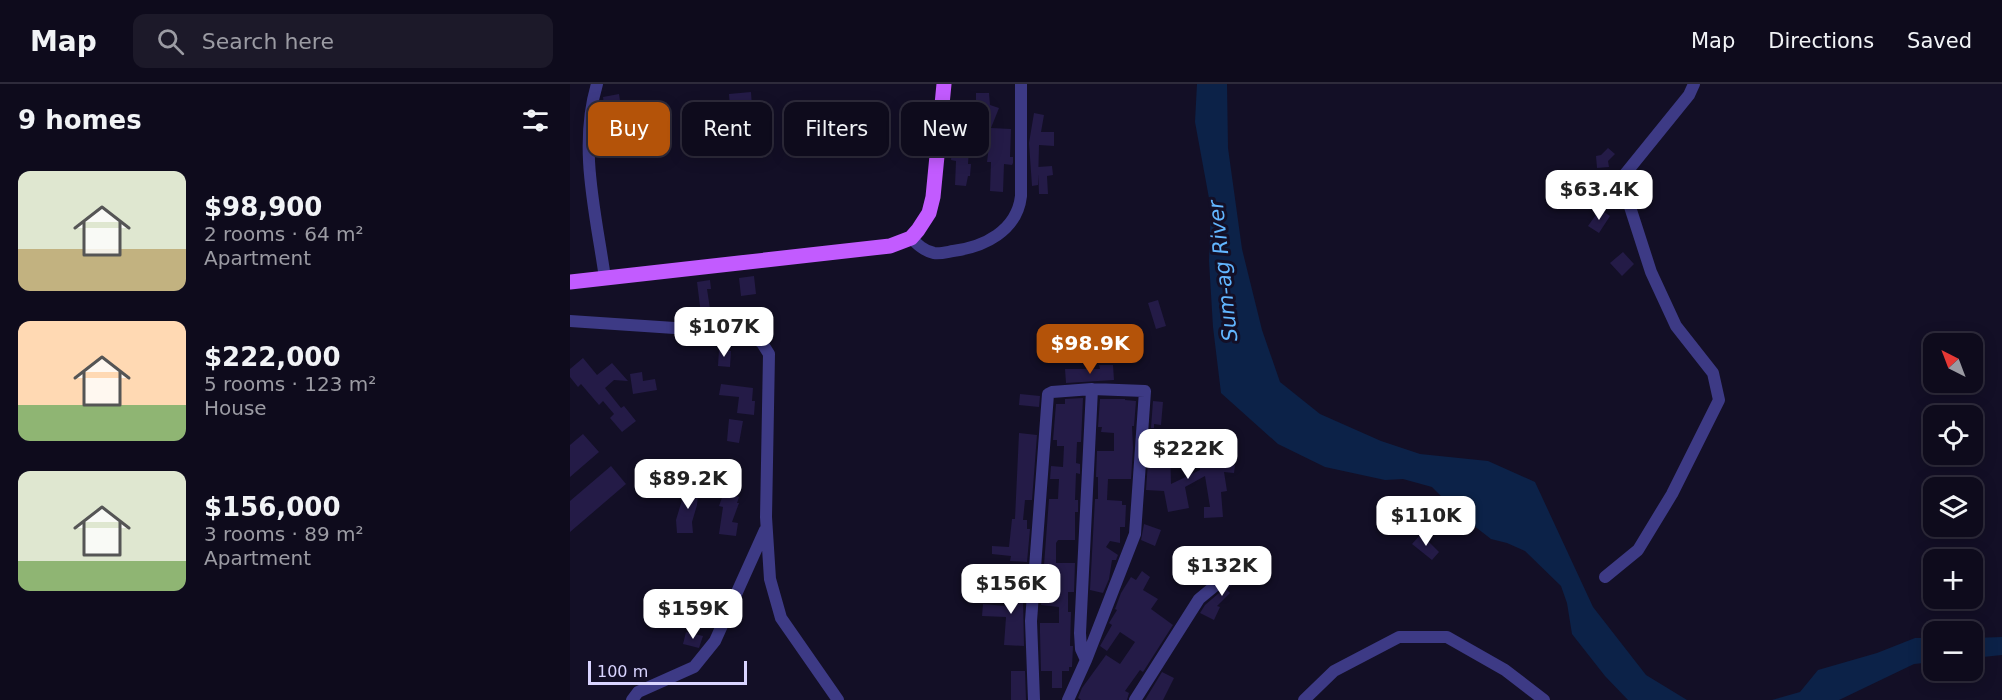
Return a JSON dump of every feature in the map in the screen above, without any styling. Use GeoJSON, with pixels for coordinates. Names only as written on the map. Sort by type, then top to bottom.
{"type":"FeatureCollection","features":[{"type":"Feature","properties":{"kind":"main road"},"geometry":{"type":"LineString","coordinates":[[570,282],[890,246],[911,238],[929,213],[933,197],[944,84]]}},
{"type":"Feature","properties":{"kind":"street"},"geometry":{"type":"LineString","coordinates":[[597,84],[590,107],[589,160],[605,278]]}},
{"type":"Feature","properties":{"kind":"street"},"geometry":{"type":"LineString","coordinates":[[911,238],[920,247],[935,254],[962,250],[992,239],[1010,223],[1017,211],[1021,196],[1022,84]]}},
{"type":"Feature","properties":{"kind":"street"},"geometry":{"type":"LineString","coordinates":[[1605,577],[1638,550],[1672,494],[1719,400],[1713,374],[1677,326],[1651,272],[1621,178],[1689,95],[1694,84]]}},
{"type":"Feature","properties":{"kind":"street"},"geometry":{"type":"LineString","coordinates":[[570,321],[750,333],[762,343],[769,354],[766,526],[770,579],[781,618],[838,700]]}},
{"type":"Feature","properties":{"kind":"street"},"geometry":{"type":"LineString","coordinates":[[1086,660],[1080,649],[1080,633],[1092,389]]}},
{"type":"Feature","properties":{"kind":"street"},"geometry":{"type":"LineString","coordinates":[[1034,700],[1031,621],[1048,394],[1092,389],[1145,391],[1135,534],[1068,700]]}},
{"type":"Feature","properties":{"kind":"street"},"geometry":{"type":"LineString","coordinates":[[632,700],[638,692],[694,667],[715,641],[766,526]]}},
{"type":"Feature","properties":{"kind":"street"},"geometry":{"type":"LineString","coordinates":[[1135,700],[1199,599],[1228,575],[1245,554]]}},
{"type":"Feature","properties":{"kind":"street"},"geometry":{"type":"LineString","coordinates":[[1305,700],[1334,671],[1399,637],[1447,637],[1505,670],[1544,700]]}},
{"type":"Feature","properties":{"kind":"water","name":"Sum-ag River"},"geometry":{"type":"Polygon","coordinates":[[[1197,84],[1227,84],[1228,148],[1242,249],[1262,330],[1280,382],[1320,414],[1381,441],[1420,454],[1488,461],[1535,482],[1593,607],[1646,675],[1687,700],[1628,700],[1605,676],[1572,634],[1567,603],[1561,586],[1525,551],[1491,539],[1473,525],[1463,509],[1448,503],[1432,487],[1403,479],[1385,480],[1325,467],[1278,444],[1221,393],[1213,327],[1209,261],[1211,209],[1195,122],[1197,84]]]}},
{"type":"Feature","properties":{"kind":"water"},"geometry":{"type":"Polygon","coordinates":[[[2002,637],[2002,655],[1983,657],[1983,638],[2002,637]]]}},
{"type":"Feature","properties":{"kind":"water"},"geometry":{"type":"Polygon","coordinates":[[[1915,638],[1923,638],[1923,663],[1914,664],[1839,700],[1772,700],[1800,692],[1818,670],[1877,653],[1915,638]]]}},
{"type":"Feature","properties":{"kind":"building"},"geometry":{"type":"Polygon","coordinates":[[[751,92],[752,102],[730,102],[729,94],[751,92]]]}},
{"type":"Feature","properties":{"kind":"building"},"geometry":{"type":"Polygon","coordinates":[[[976,93],[989,93],[990,105],[999,108],[991,128],[1011,129],[1010,157],[1013,157],[1013,163],[1012,165],[1004,164],[1003,192],[990,191],[991,162],[987,162],[989,102],[976,102],[976,93]]]}},
{"type":"Feature","properties":{"kind":"building"},"geometry":{"type":"Polygon","coordinates":[[[619,94],[620,102],[604,102],[603,97],[619,94]]]}},
{"type":"Feature","properties":{"kind":"building"},"geometry":{"type":"Polygon","coordinates":[[[1034,113],[1044,115],[1041,132],[1054,132],[1054,146],[1039,145],[1038,185],[1032,186],[1029,143],[1034,113]]]}},
{"type":"Feature","properties":{"kind":"building"},"geometry":{"type":"Polygon","coordinates":[[[1608,148],[1615,154],[1608,161],[1609,167],[1597,168],[1596,156],[1601,155],[1608,148]]]}},
{"type":"Feature","properties":{"kind":"building"},"geometry":{"type":"Polygon","coordinates":[[[951,156],[969,156],[968,164],[971,164],[970,176],[968,176],[966,186],[955,185],[956,161],[951,160],[951,156]]]}},
{"type":"Feature","properties":{"kind":"building"},"geometry":{"type":"Polygon","coordinates":[[[1052,166],[1053,175],[1047,176],[1048,194],[1039,194],[1038,167],[1052,166]]]}},
{"type":"Feature","properties":{"kind":"building"},"geometry":{"type":"Polygon","coordinates":[[[1600,209],[1610,216],[1599,233],[1588,226],[1600,209]]]}},
{"type":"Feature","properties":{"kind":"building"},"geometry":{"type":"Polygon","coordinates":[[[1623,252],[1634,264],[1622,276],[1610,263],[1623,252]]]}},
{"type":"Feature","properties":{"kind":"building"},"geometry":{"type":"Polygon","coordinates":[[[754,276],[756,294],[741,296],[739,278],[754,276]]]}},
{"type":"Feature","properties":{"kind":"building"},"geometry":{"type":"Polygon","coordinates":[[[710,280],[711,289],[707,289],[712,322],[702,322],[697,282],[710,280]]]}},
{"type":"Feature","properties":{"kind":"building"},"geometry":{"type":"Polygon","coordinates":[[[1158,300],[1166,326],[1156,329],[1148,303],[1158,300]]]}},
{"type":"Feature","properties":{"kind":"building"},"geometry":{"type":"Polygon","coordinates":[[[719,350],[731,351],[730,367],[718,366],[719,350]]]}},
{"type":"Feature","properties":{"kind":"building"},"geometry":{"type":"Polygon","coordinates":[[[583,358],[597,375],[612,363],[628,381],[614,380],[605,388],[621,408],[624,406],[636,421],[622,432],[610,418],[614,414],[603,401],[599,405],[581,384],[578,387],[570,377],[570,369],[583,358]]]}},
{"type":"Feature","properties":{"kind":"building"},"geometry":{"type":"Polygon","coordinates":[[[1099,365],[1113,365],[1114,380],[1066,383],[1065,369],[1100,369],[1099,365]]]}},
{"type":"Feature","properties":{"kind":"building"},"geometry":{"type":"Polygon","coordinates":[[[642,372],[643,381],[655,379],[657,390],[633,394],[630,374],[642,372]]]}},
{"type":"Feature","properties":{"kind":"building"},"geometry":{"type":"Polygon","coordinates":[[[721,384],[753,388],[754,415],[737,413],[739,397],[719,395],[721,384]]]}},
{"type":"Feature","properties":{"kind":"building"},"geometry":{"type":"Polygon","coordinates":[[[1020,394],[1040,396],[1039,407],[1019,405],[1020,394]]]}},
{"type":"Feature","properties":{"kind":"building"},"geometry":{"type":"Polygon","coordinates":[[[1083,398],[1081,442],[1077,442],[1076,463],[1080,464],[1080,474],[1076,473],[1075,500],[1078,500],[1078,512],[1075,512],[1075,540],[1058,540],[1056,543],[1056,563],[1075,563],[1074,592],[1068,592],[1068,612],[1071,612],[1070,646],[1073,646],[1072,667],[1069,667],[1069,671],[1062,671],[1062,688],[1052,688],[1052,671],[1041,671],[1040,623],[1059,623],[1059,607],[1041,605],[1049,499],[1058,499],[1059,479],[1050,479],[1051,466],[1063,467],[1064,446],[1057,446],[1057,440],[1053,440],[1056,404],[1065,404],[1065,399],[1083,398]]]}},
{"type":"Feature","properties":{"kind":"building"},"geometry":{"type":"Polygon","coordinates":[[[1100,399],[1136,401],[1134,426],[1132,426],[1131,479],[1108,479],[1107,500],[1122,501],[1122,505],[1126,505],[1125,527],[1120,527],[1120,543],[1110,541],[1106,547],[1118,555],[1116,560],[1112,560],[1109,579],[1103,593],[1090,590],[1095,499],[1098,499],[1097,451],[1114,451],[1114,433],[1101,432],[1102,427],[1098,427],[1100,399]]]}},
{"type":"Feature","properties":{"kind":"building"},"geometry":{"type":"Polygon","coordinates":[[[1153,401],[1163,402],[1161,425],[1154,424],[1154,428],[1151,428],[1153,401]]]}},
{"type":"Feature","properties":{"kind":"building"},"geometry":{"type":"Polygon","coordinates":[[[729,419],[743,421],[739,443],[727,441],[729,419]]]}},
{"type":"Feature","properties":{"kind":"building"},"geometry":{"type":"Polygon","coordinates":[[[1019,433],[1037,435],[1032,500],[1025,500],[1023,520],[1027,520],[1027,529],[1030,529],[1027,562],[1010,561],[1011,556],[992,554],[992,546],[1009,547],[1012,519],[1015,519],[1019,433]]]}},
{"type":"Feature","properties":{"kind":"building"},"geometry":{"type":"Polygon","coordinates":[[[583,434],[599,452],[570,477],[570,445],[583,434]]]}},
{"type":"Feature","properties":{"kind":"building"},"geometry":{"type":"Polygon","coordinates":[[[1215,447],[1216,463],[1235,465],[1234,473],[1224,472],[1227,491],[1221,492],[1223,517],[1204,518],[1204,507],[1210,507],[1205,476],[1185,487],[1189,508],[1168,512],[1164,491],[1146,490],[1149,448],[1170,448],[1171,484],[1200,470],[1198,449],[1215,447]]]}},
{"type":"Feature","properties":{"kind":"building"},"geometry":{"type":"Polygon","coordinates":[[[611,466],[626,484],[570,532],[570,501],[611,466]]]}},
{"type":"Feature","properties":{"kind":"building"},"geometry":{"type":"Polygon","coordinates":[[[687,484],[699,484],[697,505],[692,522],[693,533],[677,533],[676,520],[682,500],[686,501],[687,484]]]}},
{"type":"Feature","properties":{"kind":"building"},"geometry":{"type":"Polygon","coordinates":[[[724,492],[739,497],[732,522],[738,523],[736,536],[719,534],[723,507],[719,506],[724,492]]]}},
{"type":"Feature","properties":{"kind":"building"},"geometry":{"type":"Polygon","coordinates":[[[1144,524],[1161,530],[1155,546],[1141,540],[1144,524]]]}},
{"type":"Feature","properties":{"kind":"building"},"geometry":{"type":"Polygon","coordinates":[[[1421,534],[1439,552],[1432,560],[1412,544],[1421,534]]]}},
{"type":"Feature","properties":{"kind":"building"},"geometry":{"type":"Polygon","coordinates":[[[1216,552],[1222,569],[1207,574],[1202,556],[1216,552]]]}},
{"type":"Feature","properties":{"kind":"building"},"geometry":{"type":"Polygon","coordinates":[[[1247,565],[1252,572],[1226,589],[1230,593],[1217,606],[1220,607],[1214,620],[1200,613],[1205,605],[1233,581],[1247,565]]]}},
{"type":"Feature","properties":{"kind":"building"},"geometry":{"type":"Polygon","coordinates":[[[1142,571],[1150,577],[1143,590],[1158,599],[1151,609],[1173,625],[1143,672],[1140,670],[1125,691],[1129,693],[1127,700],[1081,700],[1078,698],[1082,688],[1106,655],[1120,664],[1135,642],[1120,632],[1107,651],[1100,646],[1112,625],[1109,623],[1117,610],[1115,609],[1121,593],[1131,577],[1136,580],[1142,571]]]}},
{"type":"Feature","properties":{"kind":"building"},"geometry":{"type":"Polygon","coordinates":[[[1009,581],[1023,582],[1021,598],[1023,598],[1024,646],[1004,645],[1006,617],[982,616],[983,604],[1006,606],[1009,581]]]}},
{"type":"Feature","properties":{"kind":"building"},"geometry":{"type":"Polygon","coordinates":[[[684,601],[710,606],[708,619],[682,614],[684,601]]]}},
{"type":"Feature","properties":{"kind":"building"},"geometry":{"type":"Polygon","coordinates":[[[686,632],[703,636],[699,648],[683,644],[686,632]]]}},
{"type":"Feature","properties":{"kind":"building"},"geometry":{"type":"Polygon","coordinates":[[[1011,671],[1025,671],[1026,700],[1011,700],[1011,671]]]}},
{"type":"Feature","properties":{"kind":"building"},"geometry":{"type":"Polygon","coordinates":[[[1162,672],[1174,678],[1163,700],[1145,700],[1162,672]]]}}]}
